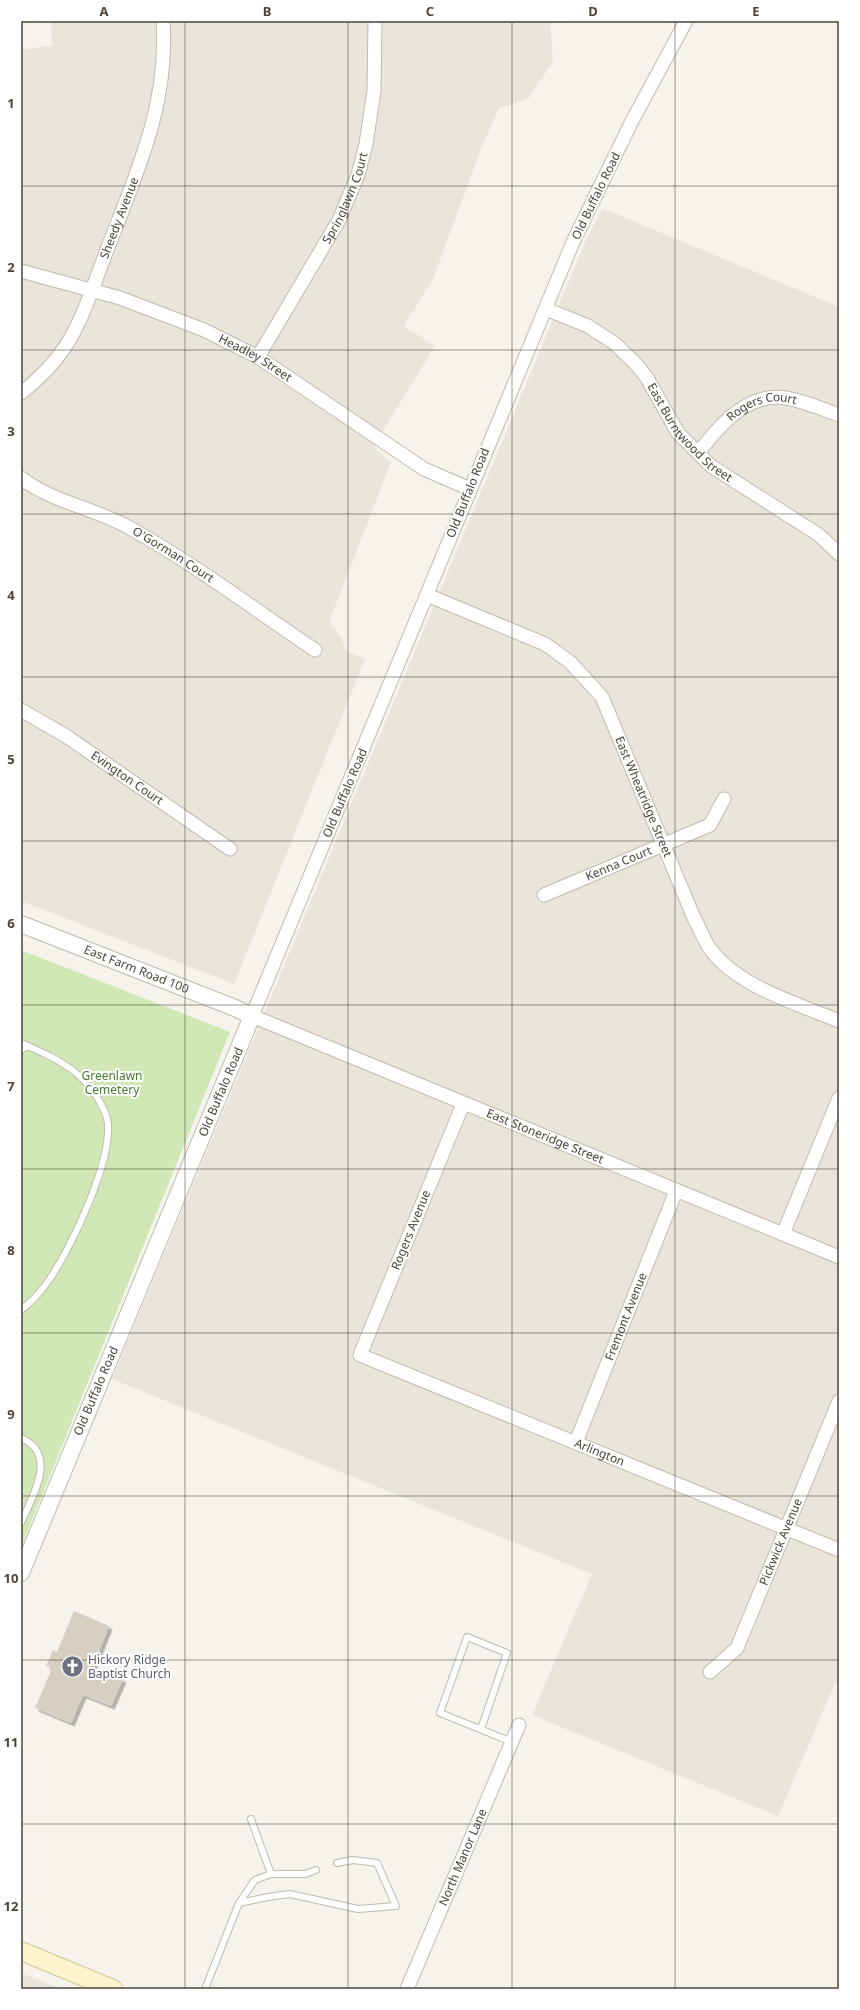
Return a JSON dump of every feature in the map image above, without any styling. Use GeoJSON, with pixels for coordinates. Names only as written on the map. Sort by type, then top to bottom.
{"type":"FeatureCollection","features":[{"type":"Feature","properties":{"kind":"main road"},"geometry":{"type":"LineString","coordinates":[[21,1951],[113,1989]]}},
{"type":"Feature","properties":{"kind":"street","name":"Sheedy Avenue"},"geometry":{"type":"LineString","coordinates":[[21,393],[45,372],[64,348],[76,326],[143,157],[154,121],[163,66],[162,21]]}},
{"type":"Feature","properties":{"kind":"street","name":"Springlawn Court"},"geometry":{"type":"LineString","coordinates":[[258,357],[339,220],[358,175],[366,144],[374,91],[375,21]]}},
{"type":"Feature","properties":{"kind":"street","name":"Old Buffalo Road"},"geometry":{"type":"LineString","coordinates":[[21,1573],[585,215],[632,121],[686,21]]}},
{"type":"Feature","properties":{"kind":"street","name":"Headley Street"},"geometry":{"type":"LineString","coordinates":[[21,271],[127,300],[177,318],[204,330],[258,357],[424,469],[470,489]]}},
{"type":"Feature","properties":{"kind":"street","name":"East Burntwood Street"},"geometry":{"type":"LineString","coordinates":[[546,309],[588,326],[602,334],[626,353],[647,378],[678,433],[711,466],[819,535],[839,554]]}},
{"type":"Feature","properties":{"kind":"street","name":"Rogers Court"},"geometry":{"type":"LineString","coordinates":[[698,453],[730,418],[747,406],[766,399],[775,397],[794,399],[839,415]]}},
{"type":"Feature","properties":{"kind":"street","name":"O'Gorman Court"},"geometry":{"type":"LineString","coordinates":[[21,478],[42,492],[106,516],[146,537],[315,650]]}},
{"type":"Feature","properties":{"kind":"street","name":"East Wheatridge Street"},"geometry":{"type":"LineString","coordinates":[[427,595],[545,644],[581,672],[602,697],[694,918],[709,946],[720,958],[754,985],[839,1020]]}},
{"type":"Feature","properties":{"kind":"street","name":"Evington Court"},"geometry":{"type":"LineString","coordinates":[[21,710],[66,736],[230,849]]}},
{"type":"Feature","properties":{"kind":"street","name":"Kenna Court"},"geometry":{"type":"LineString","coordinates":[[544,895],[710,825],[724,799]]}},
{"type":"Feature","properties":{"kind":"street","name":"East Farm Road 100"},"geometry":{"type":"LineString","coordinates":[[21,924],[252,1016]]}},
{"type":"Feature","properties":{"kind":"street","name":"East Stoneridge Street"},"geometry":{"type":"LineString","coordinates":[[252,1016],[839,1258]]}},
{"type":"Feature","properties":{"kind":"street"},"geometry":{"type":"LineString","coordinates":[[783,1234],[839,1098]]}},
{"type":"Feature","properties":{"kind":"street","name":"Rogers Avenue"},"geometry":{"type":"LineString","coordinates":[[360,1356],[463,1104]]}},
{"type":"Feature","properties":{"kind":"street","name":"Fremont Avenue"},"geometry":{"type":"LineString","coordinates":[[576,1442],[676,1192]]}},
{"type":"Feature","properties":{"kind":"street","name":"Arlington"},"geometry":{"type":"LineString","coordinates":[[360,1356],[576,1442],[839,1550]]}},
{"type":"Feature","properties":{"kind":"street","name":"Pickwick Avenue"},"geometry":{"type":"LineString","coordinates":[[710,1672],[737,1648],[839,1401]]}},
{"type":"Feature","properties":{"kind":"street","name":"North Manor Lane"},"geometry":{"type":"LineString","coordinates":[[407,1989],[519,1725]]}},
{"type":"Feature","properties":{"kind":"lane"},"geometry":{"type":"LineString","coordinates":[[21,1043],[67,1064],[85,1081],[98,1098],[106,1117],[106,1145],[97,1184],[82,1219],[47,1284],[21,1310]]}},
{"type":"Feature","properties":{"kind":"lane"},"geometry":{"type":"LineString","coordinates":[[21,1050],[28,1046]]}},
{"type":"Feature","properties":{"kind":"lane"},"geometry":{"type":"LineString","coordinates":[[21,1438],[26,1440],[40,1455],[42,1469],[21,1523]]}},
{"type":"Feature","properties":{"kind":"lane"},"geometry":{"type":"LineString","coordinates":[[481,1729],[506,1653],[467,1637],[440,1713],[512,1742]]}},
{"type":"Feature","properties":{"kind":"lane"},"geometry":{"type":"LineString","coordinates":[[251,1819],[271,1874]]}},
{"type":"Feature","properties":{"kind":"lane"},"geometry":{"type":"LineString","coordinates":[[239,1903],[290,1894],[358,1909],[396,1906],[377,1863],[353,1860],[338,1863]]}},
{"type":"Feature","properties":{"kind":"lane"},"geometry":{"type":"LineString","coordinates":[[205,1989],[239,1903],[255,1880],[271,1874],[305,1874],[316,1870]]}},
{"type":"Feature","properties":{"kind":"shaded area"},"geometry":{"type":"Polygon","coordinates":[[[51,21],[550,21],[553,62],[528,99],[499,108],[482,146],[433,279],[404,326],[435,346],[373,447],[391,462],[329,622],[342,639],[346,651],[365,659],[234,984],[21,901],[21,50],[52,45],[51,21]]]}},
{"type":"Feature","properties":{"kind":"shaded area"},"geometry":{"type":"Polygon","coordinates":[[[602,208],[839,307],[839,1684],[835,1683],[778,1816],[532,1715],[592,1574],[112,1379],[586,240],[602,208]]]}},
{"type":"Feature","properties":{"kind":"shaded area"},"geometry":{"type":"Polygon","coordinates":[[[21,1973],[61,1989],[21,1989],[21,1973]]]}},
{"type":"Feature","properties":{"kind":"green space","name":"Greenlawn Cemetery"},"geometry":{"type":"Polygon","coordinates":[[[21,950],[230,1032],[21,1547],[21,950]]]}},
{"type":"Feature","properties":{"kind":"building","name":"Hickory Ridge Baptist Church"},"geometry":{"type":"Polygon","coordinates":[[[74,1611],[109,1626],[93,1667],[123,1679],[111,1706],[83,1695],[71,1723],[35,1708],[52,1668],[46,1666],[53,1650],[57,1652],[74,1611]]]}},
{"type":"Feature","properties":{"kind":"place","name":"Hickory Ridge Baptist Church"},"geometry":{"type":"Point","coordinates":[72,1667]}}]}
